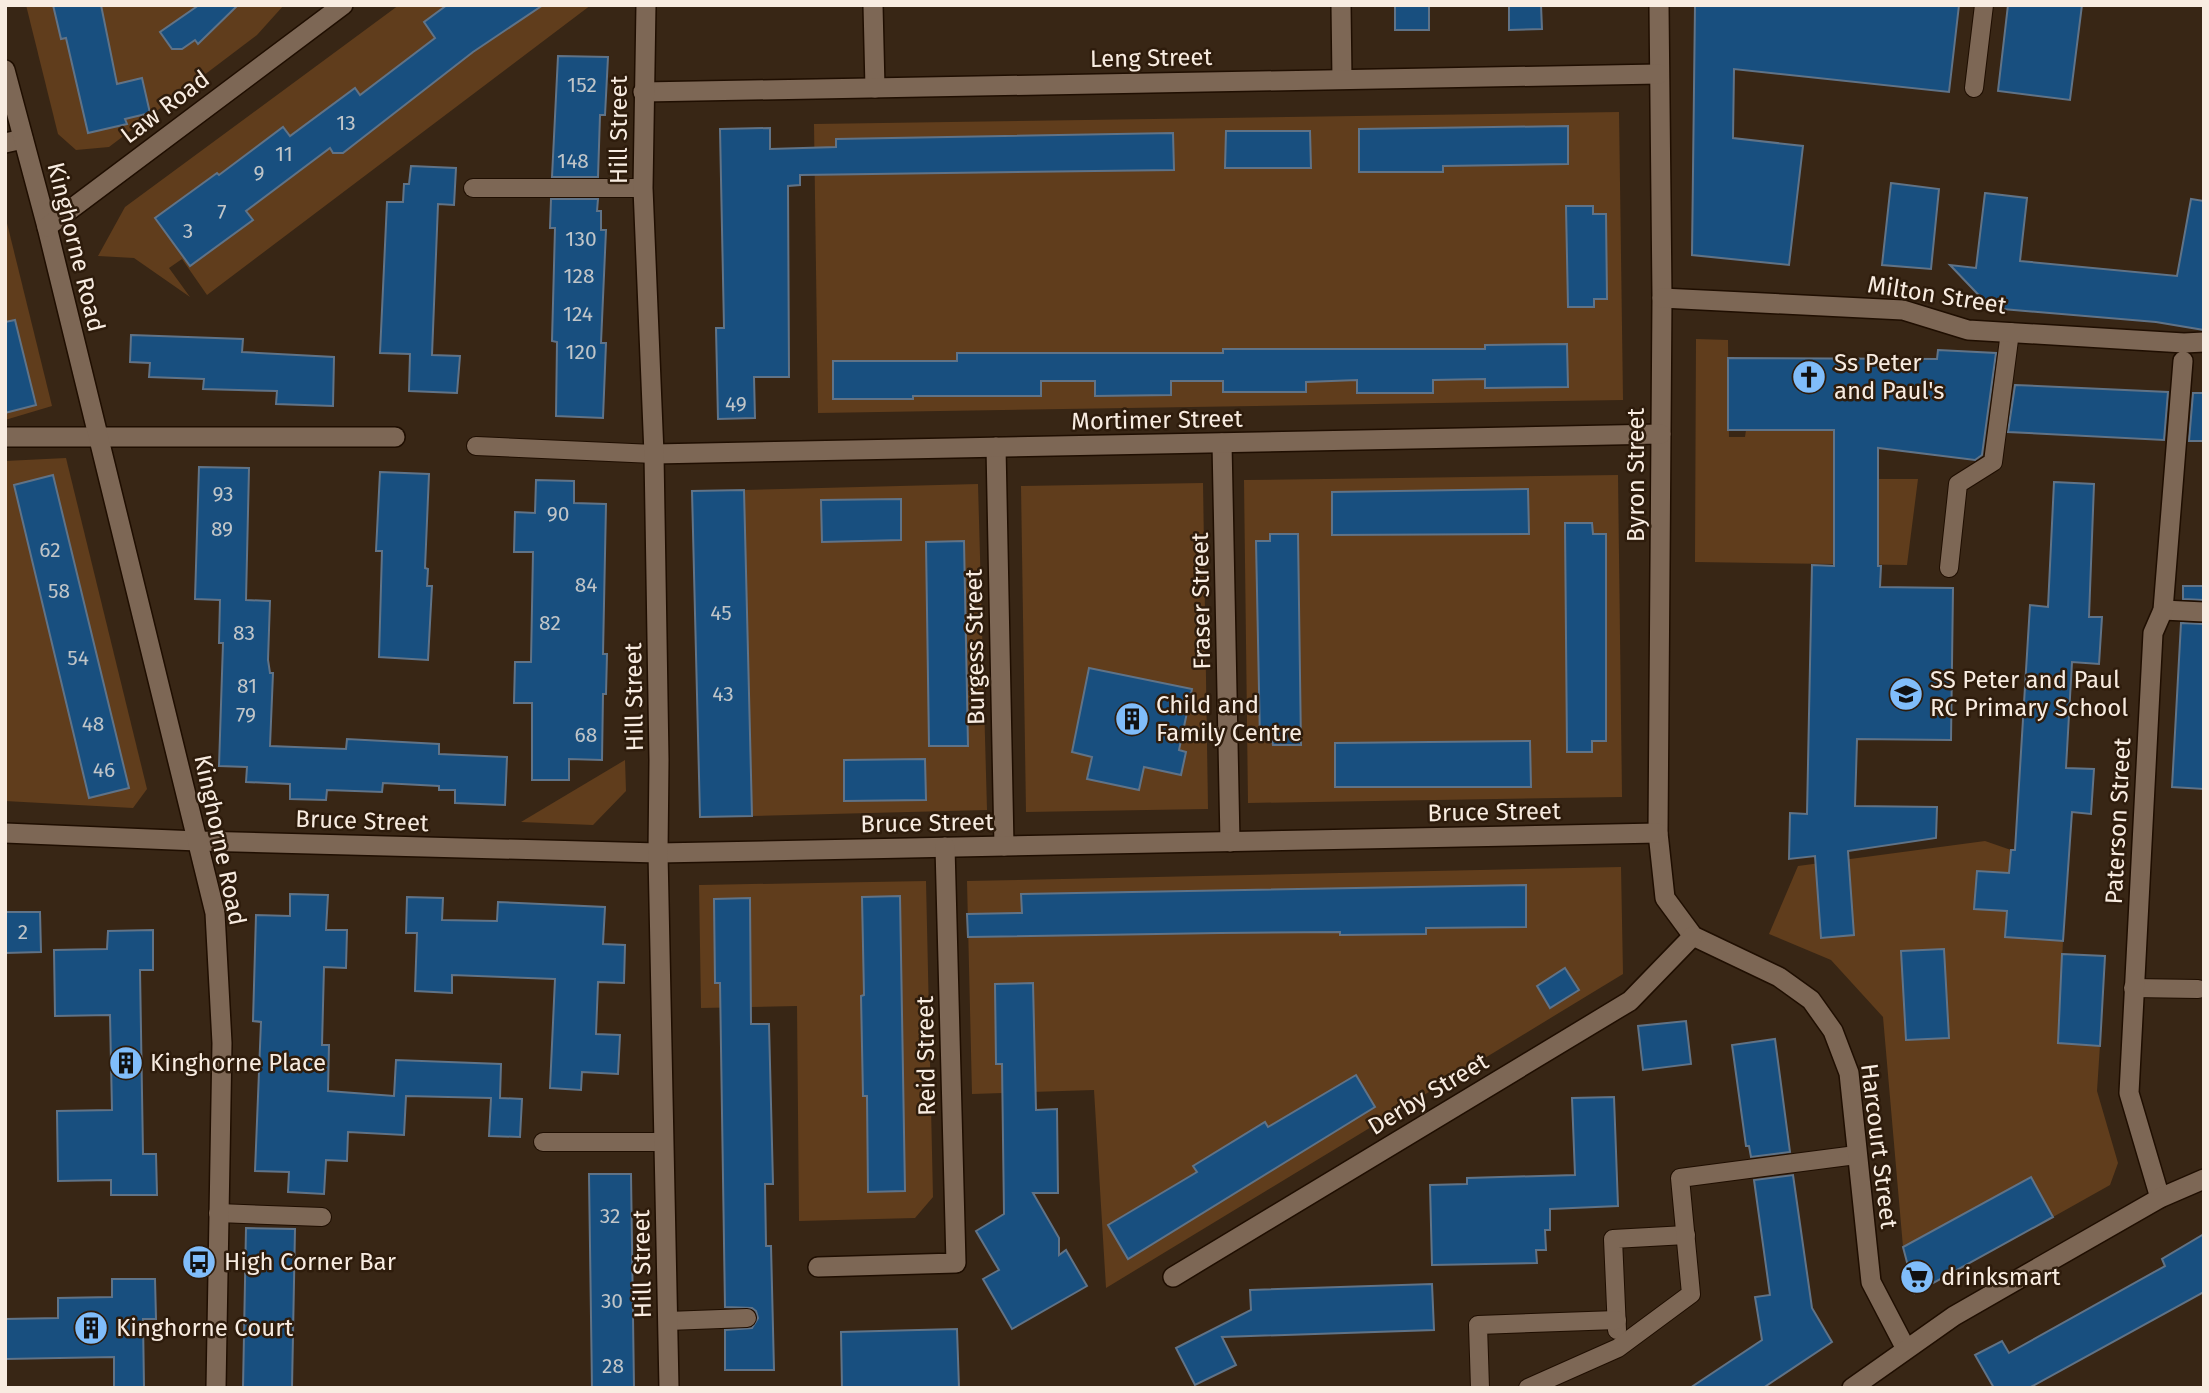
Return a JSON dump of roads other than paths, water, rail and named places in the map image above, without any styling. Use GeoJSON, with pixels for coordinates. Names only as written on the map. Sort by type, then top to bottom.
{"type":"FeatureCollection","features":[{"type":"Feature","properties":{"kind":"street"},"geometry":{"type":"LineString","coordinates":[[312,27],[321,5]]}},
{"type":"Feature","properties":{"kind":"street","name":"Law Road"},"geometry":{"type":"LineString","coordinates":[[47,227],[343,5]]}},
{"type":"Feature","properties":{"kind":"street","name":"Hill Street"},"geometry":{"type":"LineString","coordinates":[[646,5],[643,188],[654,454],[658,853],[669,1388]]}},
{"type":"Feature","properties":{"kind":"street"},"geometry":{"type":"LineString","coordinates":[[873,5],[875,88]]}},
{"type":"Feature","properties":{"kind":"street"},"geometry":{"type":"LineString","coordinates":[[1341,5],[1342,79]]}},
{"type":"Feature","properties":{"kind":"street","name":"Byron Street"},"geometry":{"type":"LineString","coordinates":[[1659,5],[1662,298],[1658,834],[1665,898],[1693,936]]}},
{"type":"Feature","properties":{"kind":"street","name":"Kinghorne Road"},"geometry":{"type":"LineString","coordinates":[[5,70],[14,141],[47,227],[215,913],[222,1043],[216,1388]]}},
{"type":"Feature","properties":{"kind":"street","name":"Leng Street"},"geometry":{"type":"LineString","coordinates":[[643,92],[1659,74]]}},
{"type":"Feature","properties":{"kind":"street","name":"Milton Street"},"geometry":{"type":"LineString","coordinates":[[1662,298],[1903,310],[1968,330],[2204,342]]}},
{"type":"Feature","properties":{"kind":"street","name":"Paterson Street"},"geometry":{"type":"LineString","coordinates":[[2160,1198],[2129,1093],[2152,633],[2163,610],[2183,361]]}},
{"type":"Feature","properties":{"kind":"street","name":"Mortimer Street"},"geometry":{"type":"LineString","coordinates":[[654,454],[1661,434]]}},
{"type":"Feature","properties":{"kind":"street"},"geometry":{"type":"LineString","coordinates":[[5,437],[396,438]]}},
{"type":"Feature","properties":{"kind":"street","name":"Fraser Street"},"geometry":{"type":"LineString","coordinates":[[1222,443],[1230,842]]}},
{"type":"Feature","properties":{"kind":"street","name":"Burgess Street"},"geometry":{"type":"LineString","coordinates":[[996,447],[1004,846]]}},
{"type":"Feature","properties":{"kind":"street"},"geometry":{"type":"LineString","coordinates":[[2163,610],[2204,612]]}},
{"type":"Feature","properties":{"kind":"street","name":"Bruce Street"},"geometry":{"type":"LineString","coordinates":[[5,833],[658,853],[1658,834]]}},
{"type":"Feature","properties":{"kind":"street","name":"Reid Street"},"geometry":{"type":"LineString","coordinates":[[818,1267],[956,1263],[945,847]]}},
{"type":"Feature","properties":{"kind":"street","name":"Harcourt Street"},"geometry":{"type":"LineString","coordinates":[[1693,936],[1779,977],[1811,1000],[1833,1031],[1849,1073],[1871,1282],[1906,1349]]}},
{"type":"Feature","properties":{"kind":"street","name":"Derby Street"},"geometry":{"type":"LineString","coordinates":[[1173,1277],[1630,1001],[1693,936]]}},
{"type":"Feature","properties":{"kind":"street"},"geometry":{"type":"LineString","coordinates":[[1861,1385],[1954,1316],[2160,1198],[2204,1179]]}},
{"type":"Feature","properties":{"kind":"lane"},"geometry":{"type":"LineString","coordinates":[[1974,88],[1984,5]]}},
{"type":"Feature","properties":{"kind":"lane"},"geometry":{"type":"LineString","coordinates":[[473,188],[643,188]]}},
{"type":"Feature","properties":{"kind":"lane"},"geometry":{"type":"LineString","coordinates":[[1949,568],[1958,484],[1993,462],[2010,332]]}},
{"type":"Feature","properties":{"kind":"lane"},"geometry":{"type":"LineString","coordinates":[[476,446],[654,454]]}},
{"type":"Feature","properties":{"kind":"lane"},"geometry":{"type":"LineString","coordinates":[[2133,988],[2198,989]]}},
{"type":"Feature","properties":{"kind":"lane"},"geometry":{"type":"LineString","coordinates":[[543,1142],[664,1142]]}},
{"type":"Feature","properties":{"kind":"lane"},"geometry":{"type":"LineString","coordinates":[[1528,1388],[1618,1348],[1691,1294],[1680,1178],[1856,1155]]}},
{"type":"Feature","properties":{"kind":"lane"},"geometry":{"type":"LineString","coordinates":[[218,1213],[322,1217]]}},
{"type":"Feature","properties":{"kind":"lane"},"geometry":{"type":"LineString","coordinates":[[1618,1348],[1613,1239],[1686,1235]]}},
{"type":"Feature","properties":{"kind":"lane"},"geometry":{"type":"LineString","coordinates":[[668,1321],[747,1318]]}},
{"type":"Feature","properties":{"kind":"lane"},"geometry":{"type":"LineString","coordinates":[[1480,1388],[1478,1325],[1617,1320]]}},
{"type":"Feature","properties":{"kind":"place","name":"Ss Peter and Paul's"},"geometry":{"type":"Point","coordinates":[1809,377]}},
{"type":"Feature","properties":{"kind":"place","name":"SS Peter and Paul RC Primary School"},"geometry":{"type":"Point","coordinates":[1906,694]}},
{"type":"Feature","properties":{"kind":"place","name":"Child and Family Centre"},"geometry":{"type":"Point","coordinates":[1132,719]}},
{"type":"Feature","properties":{"kind":"place","name":"Kinghorne Place"},"geometry":{"type":"Point","coordinates":[126,1063]}},
{"type":"Feature","properties":{"kind":"place","name":"High Corner Bar"},"geometry":{"type":"Point","coordinates":[199,1262]}},
{"type":"Feature","properties":{"kind":"place","name":"drinksmart"},"geometry":{"type":"Point","coordinates":[1917,1277]}},
{"type":"Feature","properties":{"kind":"place","name":"Kinghorne Court"},"geometry":{"type":"Point","coordinates":[91,1328]}}]}
